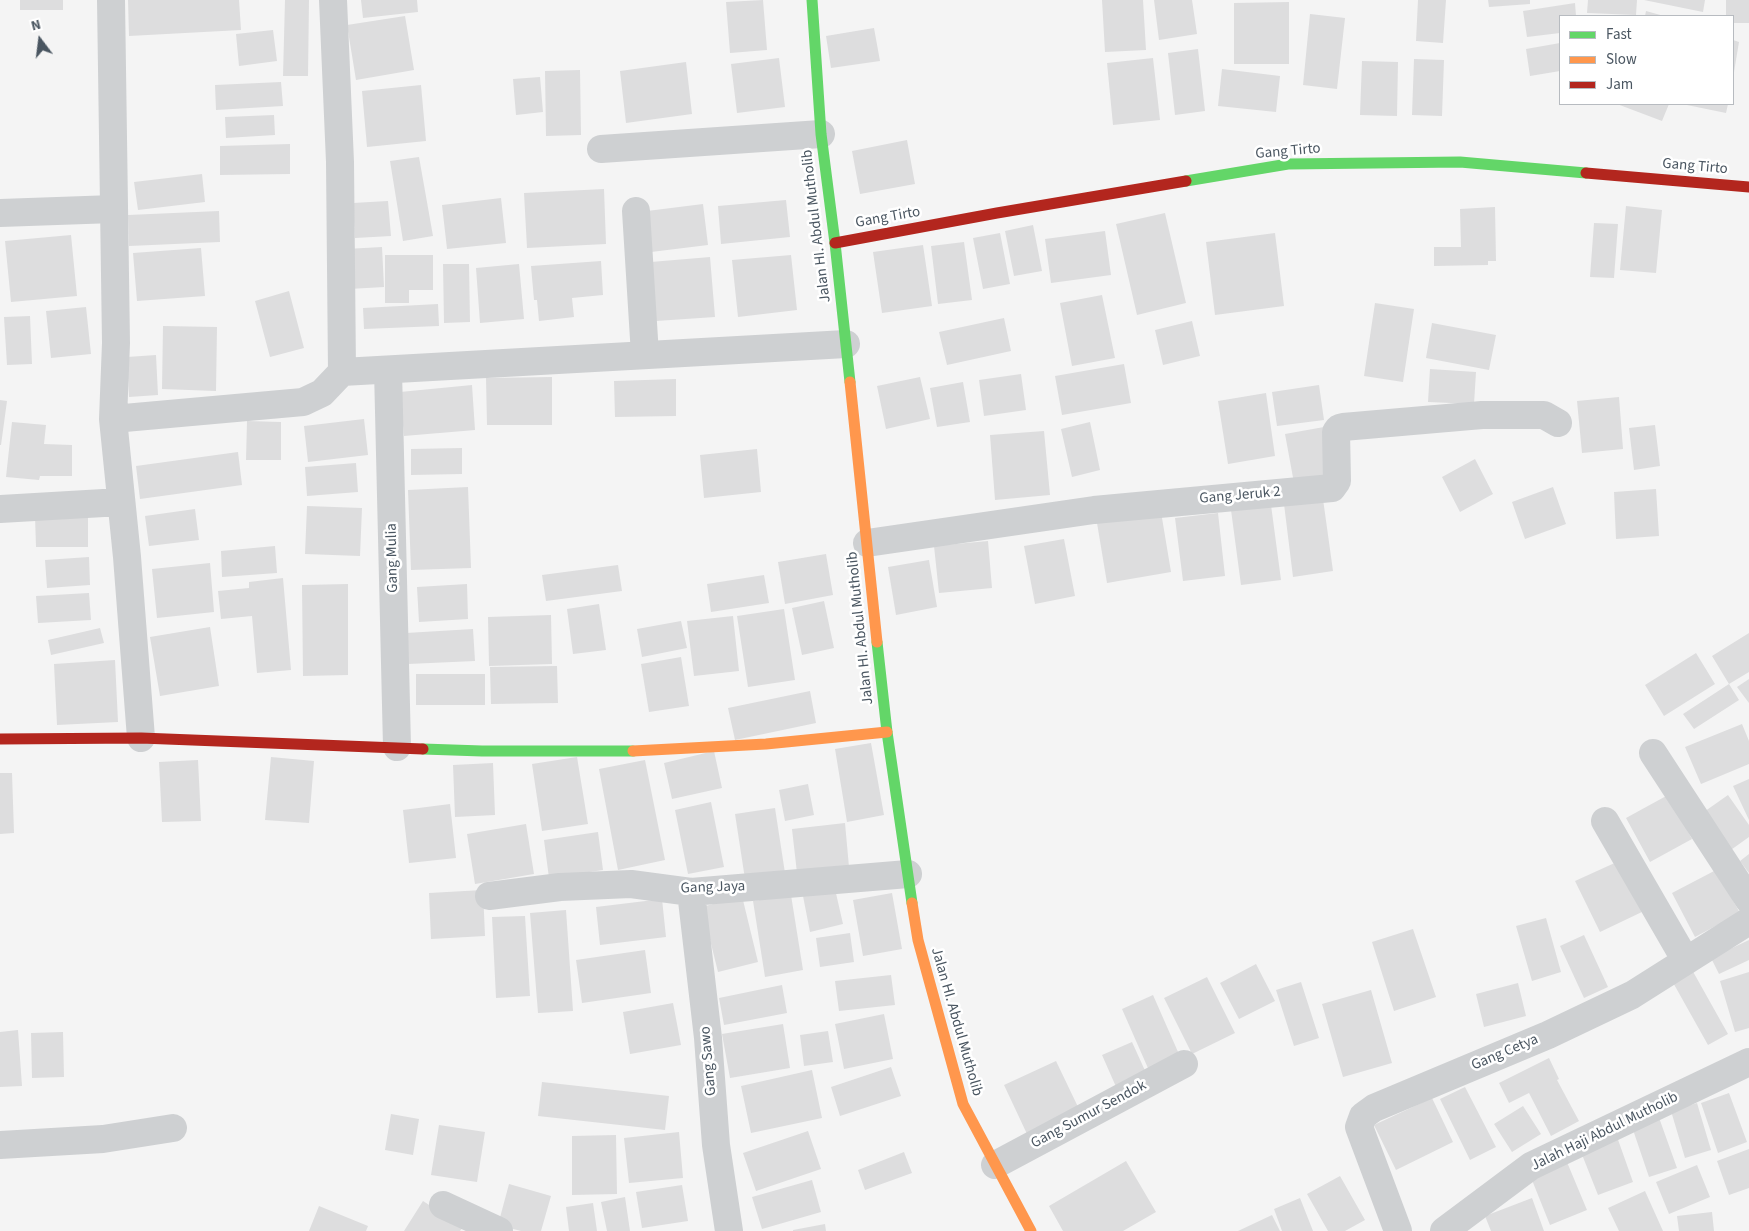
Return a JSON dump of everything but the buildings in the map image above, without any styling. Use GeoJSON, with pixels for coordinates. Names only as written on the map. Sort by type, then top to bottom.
{"type":"FeatureCollection","features":[{"type":"Feature","properties":{"kind":"street"},"geometry":{"type":"LineString","coordinates":[[111,0],[116,344],[113,419],[141,738]]}},
{"type":"Feature","properties":{"kind":"street"},"geometry":{"type":"LineString","coordinates":[[333,0],[340,162],[342,372]]}},
{"type":"Feature","properties":{"kind":"street","name":"Jalan HI. Abdul Mutholib"},"geometry":{"type":"LineString","coordinates":[[812,0],[821,134],[836,243],[887,732],[918,940],[963,1104],[1031,1231]]}},
{"type":"Feature","properties":{"kind":"street"},"geometry":{"type":"LineString","coordinates":[[601,149],[821,134]]}},
{"type":"Feature","properties":{"kind":"street","name":"Gang Tirto"},"geometry":{"type":"LineString","coordinates":[[836,243],[997,213],[1288,164],[1460,162],[1749,187]]}},
{"type":"Feature","properties":{"kind":"street"},"geometry":{"type":"LineString","coordinates":[[0,213],[114,209]]}},
{"type":"Feature","properties":{"kind":"street"},"geometry":{"type":"LineString","coordinates":[[636,211],[645,355]]}},
{"type":"Feature","properties":{"kind":"street"},"geometry":{"type":"LineString","coordinates":[[113,419],[304,402],[322,393],[342,372],[846,344]]}},
{"type":"Feature","properties":{"kind":"street","name":"Gang Mulia"},"geometry":{"type":"LineString","coordinates":[[388,370],[398,747]]}},
{"type":"Feature","properties":{"kind":"street","name":"Gang Jeruk 2"},"geometry":{"type":"LineString","coordinates":[[866,543],[1094,510],[1332,488],[1337,482],[1336,432],[1339,428],[1343,427],[1482,415],[1544,415],[1558,423]]}},
{"type":"Feature","properties":{"kind":"street"},"geometry":{"type":"LineString","coordinates":[[0,509],[121,502]]}},
{"type":"Feature","properties":{"kind":"street"},"geometry":{"type":"LineString","coordinates":[[0,739],[141,738],[482,751],[628,751],[766,744],[887,732]]}},
{"type":"Feature","properties":{"kind":"street"},"geometry":{"type":"LineString","coordinates":[[1653,753],[1749,900]]}},
{"type":"Feature","properties":{"kind":"street"},"geometry":{"type":"LineString","coordinates":[[1605,821],[1686,961]]}},
{"type":"Feature","properties":{"kind":"street","name":"Gang Jaya"},"geometry":{"type":"LineString","coordinates":[[489,896],[560,887],[631,884],[691,892],[908,874]]}},
{"type":"Feature","properties":{"kind":"street","name":"Gang Sawo"},"geometry":{"type":"LineString","coordinates":[[691,892],[708,1038],[716,1145],[729,1231]]}},
{"type":"Feature","properties":{"kind":"street","name":"Gang Cetya"},"geometry":{"type":"LineString","coordinates":[[1398,1231],[1359,1127],[1363,1116],[1374,1108],[1548,1035],[1632,995],[1749,921]]}},
{"type":"Feature","properties":{"kind":"street","name":"Jalah Haji Abdul Mutholib"},"geometry":{"type":"LineString","coordinates":[[1444,1231],[1531,1166],[1749,1062]]}},
{"type":"Feature","properties":{"kind":"street","name":"Gang Sumur Sendok"},"geometry":{"type":"LineString","coordinates":[[995,1165],[1184,1064]]}},
{"type":"Feature","properties":{"kind":"street"},"geometry":{"type":"LineString","coordinates":[[0,1145],[103,1139],[172,1128]]}},
{"type":"Feature","properties":{"kind":"street"},"geometry":{"type":"LineString","coordinates":[[443,1205],[499,1231]]}},
{"type":"Feature","properties":{"kind":"traffic: fast"},"geometry":{"type":"LineString","coordinates":[[812,0],[821,134],[850,382]]}},
{"type":"Feature","properties":{"kind":"traffic: fast"},"geometry":{"type":"LineString","coordinates":[[1186,181],[1288,164],[1460,162],[1586,173]]}},
{"type":"Feature","properties":{"kind":"traffic: fast"},"geometry":{"type":"LineString","coordinates":[[877,642],[887,732],[912,903]]}},
{"type":"Feature","properties":{"kind":"traffic: fast"},"geometry":{"type":"LineString","coordinates":[[423,749],[633,751]]}},
{"type":"Feature","properties":{"kind":"traffic: slow"},"geometry":{"type":"LineString","coordinates":[[850,382],[877,642]]}},
{"type":"Feature","properties":{"kind":"traffic: slow"},"geometry":{"type":"LineString","coordinates":[[633,751],[766,744],[887,732]]}},
{"type":"Feature","properties":{"kind":"traffic: slow"},"geometry":{"type":"LineString","coordinates":[[912,903],[918,940],[963,1104],[1031,1231]]}},
{"type":"Feature","properties":{"kind":"traffic: jam"},"geometry":{"type":"LineString","coordinates":[[1586,173],[1749,187]]}},
{"type":"Feature","properties":{"kind":"traffic: jam"},"geometry":{"type":"LineString","coordinates":[[835,243],[1186,181]]}},
{"type":"Feature","properties":{"kind":"traffic: jam"},"geometry":{"type":"LineString","coordinates":[[0,739],[141,738],[423,749]]}}]}
